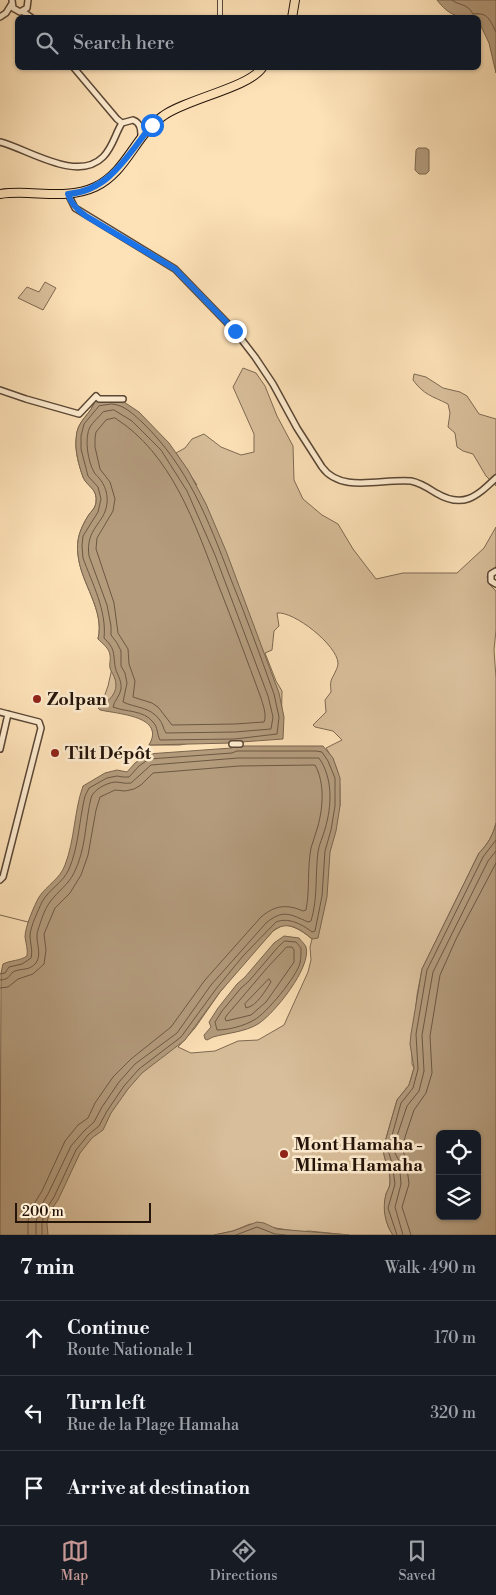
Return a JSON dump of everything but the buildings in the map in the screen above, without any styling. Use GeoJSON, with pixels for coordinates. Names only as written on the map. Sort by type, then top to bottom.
{"type":"FeatureCollection","features":[{"type":"Feature","properties":{"kind":"main road"},"geometry":{"type":"LineString","coordinates":[[292,15],[294,0]]}},
{"type":"Feature","properties":{"kind":"main road"},"geometry":{"type":"LineString","coordinates":[[0,194],[68,194],[95,187],[119,169],[141,138],[162,116],[176,108],[218,91],[257,70]]}},
{"type":"Feature","properties":{"kind":"street"},"geometry":{"type":"LineString","coordinates":[[220,0],[220,15]]}},
{"type":"Feature","properties":{"kind":"street"},"geometry":{"type":"LineString","coordinates":[[6,13],[20,11],[29,2]]}},
{"type":"Feature","properties":{"kind":"street"},"geometry":{"type":"LineString","coordinates":[[29,2],[32,15]]}},
{"type":"Feature","properties":{"kind":"street"},"geometry":{"type":"LineString","coordinates":[[0,18],[6,13],[12,3],[20,11],[28,15]]}},
{"type":"Feature","properties":{"kind":"street"},"geometry":{"type":"LineString","coordinates":[[76,70],[122,123]]}},
{"type":"Feature","properties":{"kind":"street"},"geometry":{"type":"LineString","coordinates":[[122,123],[136,120],[140,127],[141,138]]}},
{"type":"Feature","properties":{"kind":"street"},"geometry":{"type":"LineString","coordinates":[[0,142],[55,164],[74,167],[84,166],[102,158],[111,147],[122,123]]}},
{"type":"Feature","properties":{"kind":"street"},"geometry":{"type":"LineString","coordinates":[[68,194],[75,208],[175,269],[235,331],[273,384],[297,428],[325,472],[334,478],[349,482],[419,482],[451,500],[461,501],[474,496],[496,478]]}},
{"type":"Feature","properties":{"kind":"street"},"geometry":{"type":"LineString","coordinates":[[0,390],[79,414],[96,396],[99,398],[123,399]]}},
{"type":"Feature","properties":{"kind":"street"},"geometry":{"type":"LineString","coordinates":[[496,571],[491,574],[490,578],[496,584]]}},
{"type":"Feature","properties":{"kind":"street"},"geometry":{"type":"LineString","coordinates":[[0,712],[40,722],[41,728],[3,877],[0,880]]}},
{"type":"Feature","properties":{"kind":"street"},"geometry":{"type":"LineString","coordinates":[[0,749],[8,714]]}},
{"type":"Feature","properties":{"kind":"street"},"geometry":{"type":"LineString","coordinates":[[232,744],[240,744]]}},
{"type":"Feature","properties":{"kind":"shaded area"},"geometry":{"type":"Polygon","coordinates":[[[45,282],[56,288],[43,310],[18,298],[27,287],[39,292],[45,282]]]}},
{"type":"Feature","properties":{"kind":"shaded area"},"geometry":{"type":"Polygon","coordinates":[[[243,368],[256,373],[265,386],[277,416],[293,446],[294,480],[303,499],[322,515],[338,524],[353,549],[376,579],[403,573],[457,573],[484,548],[496,527],[496,567],[489,572],[487,577],[490,585],[496,591],[494,650],[496,678],[496,823],[488,843],[479,853],[422,969],[417,995],[412,1047],[412,1064],[414,1068],[409,1085],[397,1100],[383,1149],[390,1179],[390,1186],[385,1199],[385,1215],[393,1235],[301,1232],[250,1224],[233,1231],[214,1235],[5,1235],[340,806],[339,776],[335,763],[326,748],[342,740],[333,731],[313,725],[326,712],[325,700],[331,692],[331,681],[338,663],[336,656],[323,639],[314,630],[294,617],[277,613],[279,626],[274,631],[272,650],[265,653],[282,691],[281,737],[200,741],[180,745],[149,745],[153,735],[150,725],[152,722],[103,706],[115,655],[105,637],[98,639],[99,628],[96,607],[83,576],[78,555],[79,535],[96,503],[94,491],[83,477],[77,454],[77,433],[81,422],[91,410],[95,400],[197,485],[176,453],[185,448],[192,439],[204,434],[221,447],[241,455],[254,452],[254,434],[233,387],[243,368]],[[283,925],[273,931],[247,959],[220,992],[195,1028],[178,1047],[191,1053],[215,1051],[238,1041],[258,1040],[284,1025],[308,972],[311,960],[310,947],[312,939],[298,929],[283,925]]]}},
{"type":"Feature","properties":{"kind":"shaded area"},"geometry":{"type":"Polygon","coordinates":[[[414,374],[426,377],[443,388],[460,392],[467,396],[479,414],[496,419],[496,486],[486,476],[473,454],[457,447],[455,433],[448,427],[450,413],[448,404],[421,389],[413,380],[414,374]]]}},
{"type":"Feature","properties":{"kind":"water"},"geometry":{"type":"Polygon","coordinates":[[[437,0],[496,0],[496,73],[489,43],[481,26],[481,15],[455,15],[437,0]]]}},
{"type":"Feature","properties":{"kind":"water"},"geometry":{"type":"Polygon","coordinates":[[[418,148],[429,150],[429,171],[426,174],[419,174],[415,170],[416,150],[418,148]]]}},
{"type":"Feature","properties":{"kind":"water"},"geometry":{"type":"Polygon","coordinates":[[[95,400],[121,400],[139,412],[169,443],[188,470],[206,504],[226,551],[279,693],[284,717],[283,739],[241,742],[238,746],[323,746],[333,758],[340,778],[340,806],[330,852],[327,897],[318,938],[312,939],[298,929],[288,926],[283,926],[273,931],[220,992],[185,1040],[142,1073],[128,1089],[111,1113],[103,1130],[92,1138],[80,1153],[58,1200],[49,1213],[48,1235],[0,1235],[1,973],[3,964],[27,956],[25,933],[28,922],[39,897],[63,870],[71,845],[83,786],[105,773],[117,770],[127,772],[147,754],[232,748],[234,746],[232,743],[149,745],[153,735],[151,728],[146,722],[128,715],[98,708],[112,696],[116,684],[110,668],[109,653],[106,646],[98,639],[99,628],[96,607],[83,576],[78,555],[79,535],[89,514],[95,507],[96,498],[94,491],[83,477],[76,444],[81,422],[91,410],[95,400]]]}},
{"type":"Feature","properties":{"kind":"water"},"geometry":{"type":"Polygon","coordinates":[[[496,823],[496,1235],[393,1235],[388,1226],[384,1210],[390,1179],[383,1149],[397,1100],[409,1085],[414,1068],[410,1044],[422,969],[479,853],[492,835],[496,823]]]}},
{"type":"Feature","properties":{"kind":"water"},"geometry":{"type":"Polygon","coordinates":[[[284,936],[299,938],[306,947],[306,956],[298,978],[282,1001],[265,1019],[253,1027],[205,1039],[204,1035],[211,1027],[209,1022],[218,1008],[274,943],[284,936]]]}},
{"type":"Feature","properties":{"kind":"water"},"geometry":{"type":"Polygon","coordinates":[[[257,1222],[277,1229],[349,1235],[214,1235],[233,1231],[257,1222]]]}},
{"type":"Feature","properties":{"kind":"waterway"},"geometry":{"type":"LineString","coordinates":[[0,915],[28,922]]}},
{"type":"Feature","properties":{"kind":"place","name":"Zolpan"},"geometry":{"type":"Point","coordinates":[37,699]}},
{"type":"Feature","properties":{"kind":"place","name":"Tilt Dépôt"},"geometry":{"type":"Point","coordinates":[55,753]}},
{"type":"Feature","properties":{"kind":"place","name":"Mont Hamaha - Mlima Hamaha"},"geometry":{"type":"Point","coordinates":[284,1154]}},
{"type":"Feature","properties":{"kind":"route"},"geometry":{"type":"LineString","coordinates":[[152,125],[119,169],[108,179],[95,187],[74,194],[68,194],[69,198],[75,208],[86,216],[128,239],[175,269],[235,331]]}}]}
